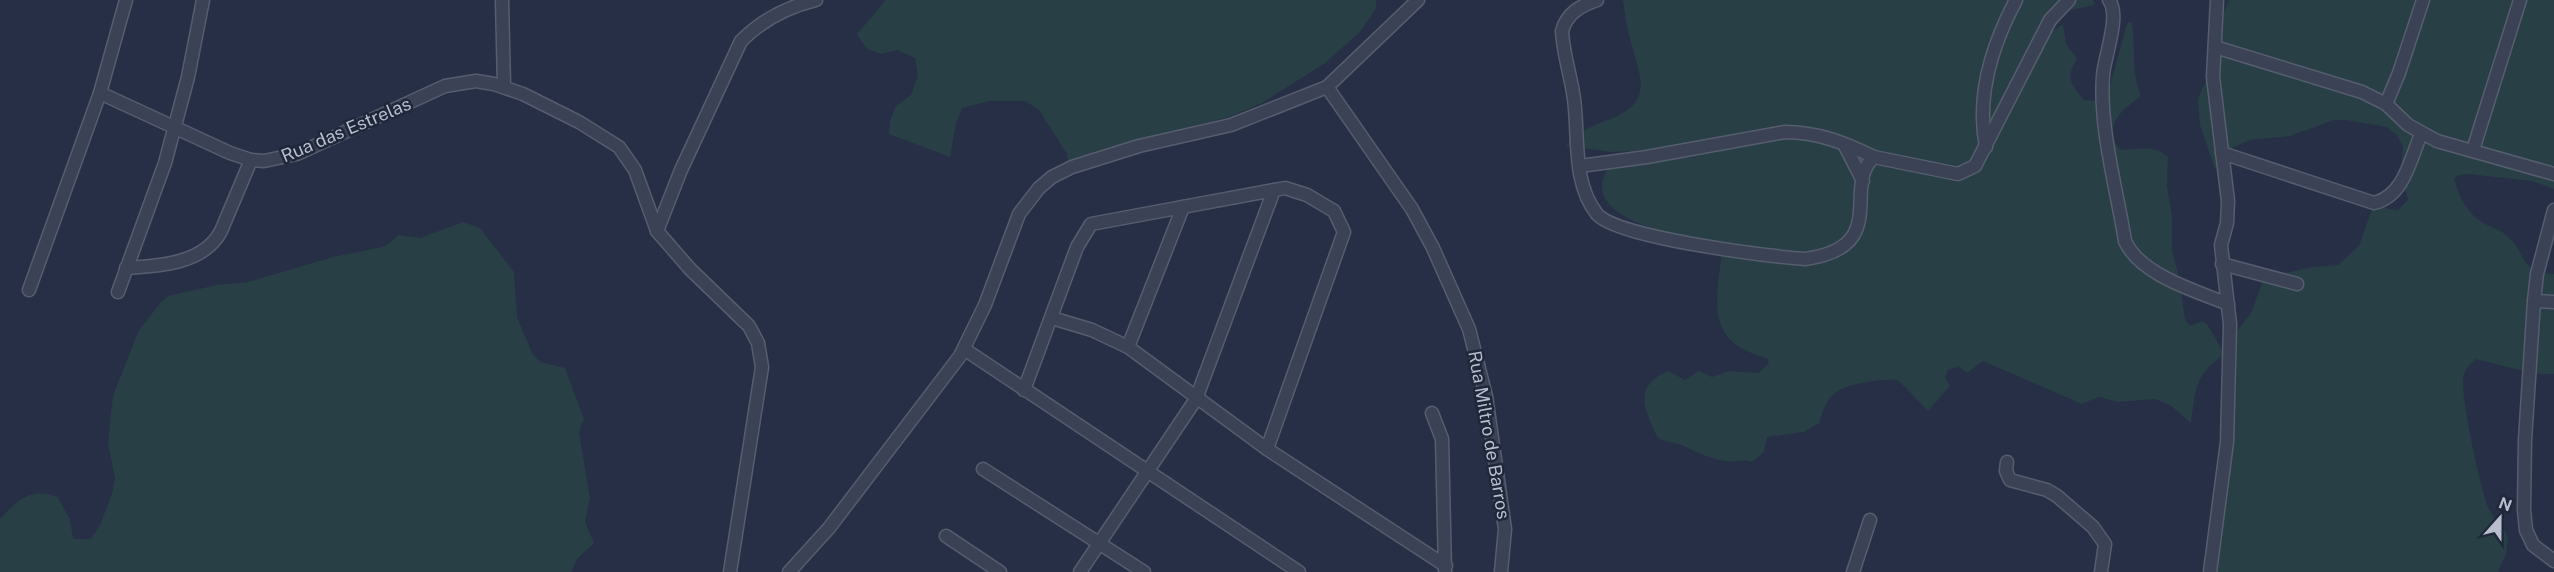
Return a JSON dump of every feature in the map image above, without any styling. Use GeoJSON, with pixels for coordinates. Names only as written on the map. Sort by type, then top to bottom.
{"type":"FeatureCollection","features":[{"type":"Feature","properties":{"kind":"street"},"geometry":{"type":"LineString","coordinates":[[29,290],[100,93],[126,0]]}},
{"type":"Feature","properties":{"kind":"street"},"geometry":{"type":"LineString","coordinates":[[118,292],[151,207],[176,127],[203,0]]}},
{"type":"Feature","properties":{"kind":"street"},"geometry":{"type":"LineString","coordinates":[[502,0],[504,86],[579,122],[619,147],[635,170],[657,231],[674,253],[749,326],[758,343],[762,367],[730,572]]}},
{"type":"Feature","properties":{"kind":"street"},"geometry":{"type":"LineString","coordinates":[[657,231],[690,148],[741,41],[778,13],[816,0]]}},
{"type":"Feature","properties":{"kind":"street"},"geometry":{"type":"LineString","coordinates":[[789,572],[829,528],[964,349],[985,305],[1019,214],[1028,199],[1052,177],[1104,156],[1242,121],[1327,87],[1418,0]]}},
{"type":"Feature","properties":{"kind":"street"},"geometry":{"type":"LineString","coordinates":[[1597,0],[1576,10],[1565,23],[1562,31],[1574,100],[1580,166],[1587,196],[1597,214],[1615,226],[1710,246],[1805,259],[1821,257],[1848,241],[1857,228],[1862,212],[1866,166],[1874,157]]}},
{"type":"Feature","properties":{"kind":"street"},"geometry":{"type":"LineString","coordinates":[[1986,147],[1982,128],[1984,88],[2008,15],[2016,0]]}},
{"type":"Feature","properties":{"kind":"street"},"geometry":{"type":"LineString","coordinates":[[1580,166],[1647,157],[1785,132],[1806,132],[1843,143],[1874,157],[1958,174],[1975,166],[2050,20],[2069,0]]}},
{"type":"Feature","properties":{"kind":"street"},"geometry":{"type":"LineString","coordinates":[[2109,0],[2113,8],[2114,19],[2103,67],[2103,102],[2125,242],[2130,253],[2146,267],[2228,304]]}},
{"type":"Feature","properties":{"kind":"street"},"geometry":{"type":"LineString","coordinates":[[2210,572],[2227,442],[2230,324],[2221,245],[2227,223],[2228,201],[2214,98],[2217,0]]}},
{"type":"Feature","properties":{"kind":"street"},"geometry":{"type":"LineString","coordinates":[[2386,104],[2399,73],[2423,0]]}},
{"type":"Feature","properties":{"kind":"street"},"geometry":{"type":"LineString","coordinates":[[2473,150],[2520,0]]}},
{"type":"Feature","properties":{"kind":"street"},"geometry":{"type":"LineString","coordinates":[[2215,47],[2362,92],[2386,104],[2421,134],[2554,174]]}},
{"type":"Feature","properties":{"kind":"street","name":"Rua das Estrelas"},"geometry":{"type":"LineString","coordinates":[[100,93],[251,160],[272,160],[297,154],[445,86],[476,81],[504,86]]}},
{"type":"Feature","properties":{"kind":"street","name":"Rua Miltro de Barros"},"geometry":{"type":"LineString","coordinates":[[1327,87],[1412,209],[1433,248],[1468,329],[1479,362],[1486,396],[1505,529],[1501,572]]}},
{"type":"Feature","properties":{"kind":"street"},"geometry":{"type":"LineString","coordinates":[[2222,153],[2374,203],[2386,200],[2396,193],[2421,134]]}},
{"type":"Feature","properties":{"kind":"street"},"geometry":{"type":"LineString","coordinates":[[1843,143],[1863,181]]}},
{"type":"Feature","properties":{"kind":"street"},"geometry":{"type":"LineString","coordinates":[[126,268],[186,259],[209,247],[220,231],[251,160]]}},
{"type":"Feature","properties":{"kind":"street"},"geometry":{"type":"LineString","coordinates":[[1024,390],[1077,247],[1091,224],[1285,188],[1307,195],[1334,210],[1344,232],[1267,449]]}},
{"type":"Feature","properties":{"kind":"street"},"geometry":{"type":"LineString","coordinates":[[1080,572],[1196,399],[1274,190]]}},
{"type":"Feature","properties":{"kind":"street"},"geometry":{"type":"LineString","coordinates":[[1128,347],[1183,207]]}},
{"type":"Feature","properties":{"kind":"street"},"geometry":{"type":"LineString","coordinates":[[2554,210],[2536,274],[2525,440],[2526,530],[2533,545],[2554,561]]}},
{"type":"Feature","properties":{"kind":"street"},"geometry":{"type":"LineString","coordinates":[[2222,264],[2297,285]]}},
{"type":"Feature","properties":{"kind":"street"},"geometry":{"type":"LineString","coordinates":[[2534,301],[2554,302]]}},
{"type":"Feature","properties":{"kind":"street"},"geometry":{"type":"LineString","coordinates":[[1052,318],[1092,330],[1128,347],[1267,449],[1446,569]]}},
{"type":"Feature","properties":{"kind":"street"},"geometry":{"type":"LineString","coordinates":[[964,349],[1299,572]]}},
{"type":"Feature","properties":{"kind":"street"},"geometry":{"type":"LineString","coordinates":[[1432,413],[1442,439],[1446,569]]}},
{"type":"Feature","properties":{"kind":"street"},"geometry":{"type":"LineString","coordinates":[[2007,462],[2006,471],[2010,480],[2047,490],[2093,527],[2105,544],[2101,572]]}},
{"type":"Feature","properties":{"kind":"street"},"geometry":{"type":"LineString","coordinates":[[983,469],[1144,572]]}},
{"type":"Feature","properties":{"kind":"street"},"geometry":{"type":"LineString","coordinates":[[1853,572],[1869,520]]}},
{"type":"Feature","properties":{"kind":"street"},"geometry":{"type":"LineString","coordinates":[[945,536],[1000,572]]}},
{"type":"Feature","properties":{"kind":"shaded area"},"geometry":{"type":"Polygon","coordinates":[[[886,0],[1376,0],[1376,8],[1361,31],[1325,63],[1262,103],[1229,117],[1125,144],[1069,166],[1067,154],[1039,110],[1025,101],[989,101],[962,108],[956,123],[950,157],[889,134],[890,121],[896,106],[911,95],[918,76],[915,58],[897,50],[881,54],[866,48],[857,34],[886,0]]]}},
{"type":"Feature","properties":{"kind":"shaded area"},"geometry":{"type":"Polygon","coordinates":[[[1623,0],[2093,0],[2095,5],[2066,11],[2053,31],[2063,24],[2066,44],[2077,59],[2071,72],[2071,80],[2084,100],[2103,101],[2107,97],[2126,27],[2128,22],[2132,23],[2135,69],[2141,96],[2120,114],[2114,124],[2114,140],[2122,150],[2152,149],[2168,157],[2167,186],[2172,217],[2172,250],[2179,277],[2185,319],[2190,326],[2202,321],[2207,324],[2224,353],[2229,341],[2251,313],[2264,278],[2313,267],[2338,265],[2359,246],[2373,206],[2378,204],[2388,209],[2398,210],[2408,200],[2401,170],[2403,147],[2397,135],[2387,127],[2346,120],[2334,120],[2290,136],[2249,140],[2230,149],[2215,169],[2200,125],[2198,100],[2202,88],[2211,76],[2217,27],[2229,0],[2554,0],[2554,189],[2532,181],[2468,174],[2458,175],[2454,179],[2462,199],[2474,216],[2506,235],[2534,270],[2554,274],[2554,374],[2535,374],[2476,359],[2466,370],[2463,378],[2468,424],[2486,501],[2494,518],[2508,538],[2506,554],[2498,572],[2212,572],[2234,431],[2232,376],[2224,354],[2207,369],[2198,384],[2191,423],[2170,405],[2155,399],[2118,402],[2099,397],[2082,404],[1983,361],[1967,373],[1959,366],[1948,370],[1945,378],[1950,386],[1928,411],[1898,380],[1867,382],[1843,388],[1828,401],[1819,423],[1804,432],[1767,437],[1764,452],[1752,462],[1719,460],[1660,439],[1647,414],[1644,399],[1648,386],[1659,376],[1668,371],[1685,380],[1699,371],[1712,377],[1729,371],[1759,373],[1769,363],[1767,358],[1746,351],[1732,342],[1723,330],[1717,302],[1722,249],[1712,244],[1638,223],[1620,213],[1607,202],[1602,187],[1607,170],[1651,150],[1612,152],[1566,146],[1581,132],[1625,111],[1634,104],[1639,96],[1640,79],[1627,29],[1623,0]]]}},
{"type":"Feature","properties":{"kind":"shaded area"},"geometry":{"type":"Polygon","coordinates":[[[463,222],[480,228],[514,272],[517,317],[532,353],[540,362],[565,368],[584,419],[579,432],[590,498],[585,522],[594,543],[577,559],[571,572],[0,572],[0,519],[26,497],[40,493],[58,497],[70,520],[73,539],[91,539],[100,525],[112,494],[115,478],[108,443],[113,396],[138,332],[168,296],[217,285],[248,282],[333,257],[382,247],[398,235],[420,238],[463,222]]]}}]}
